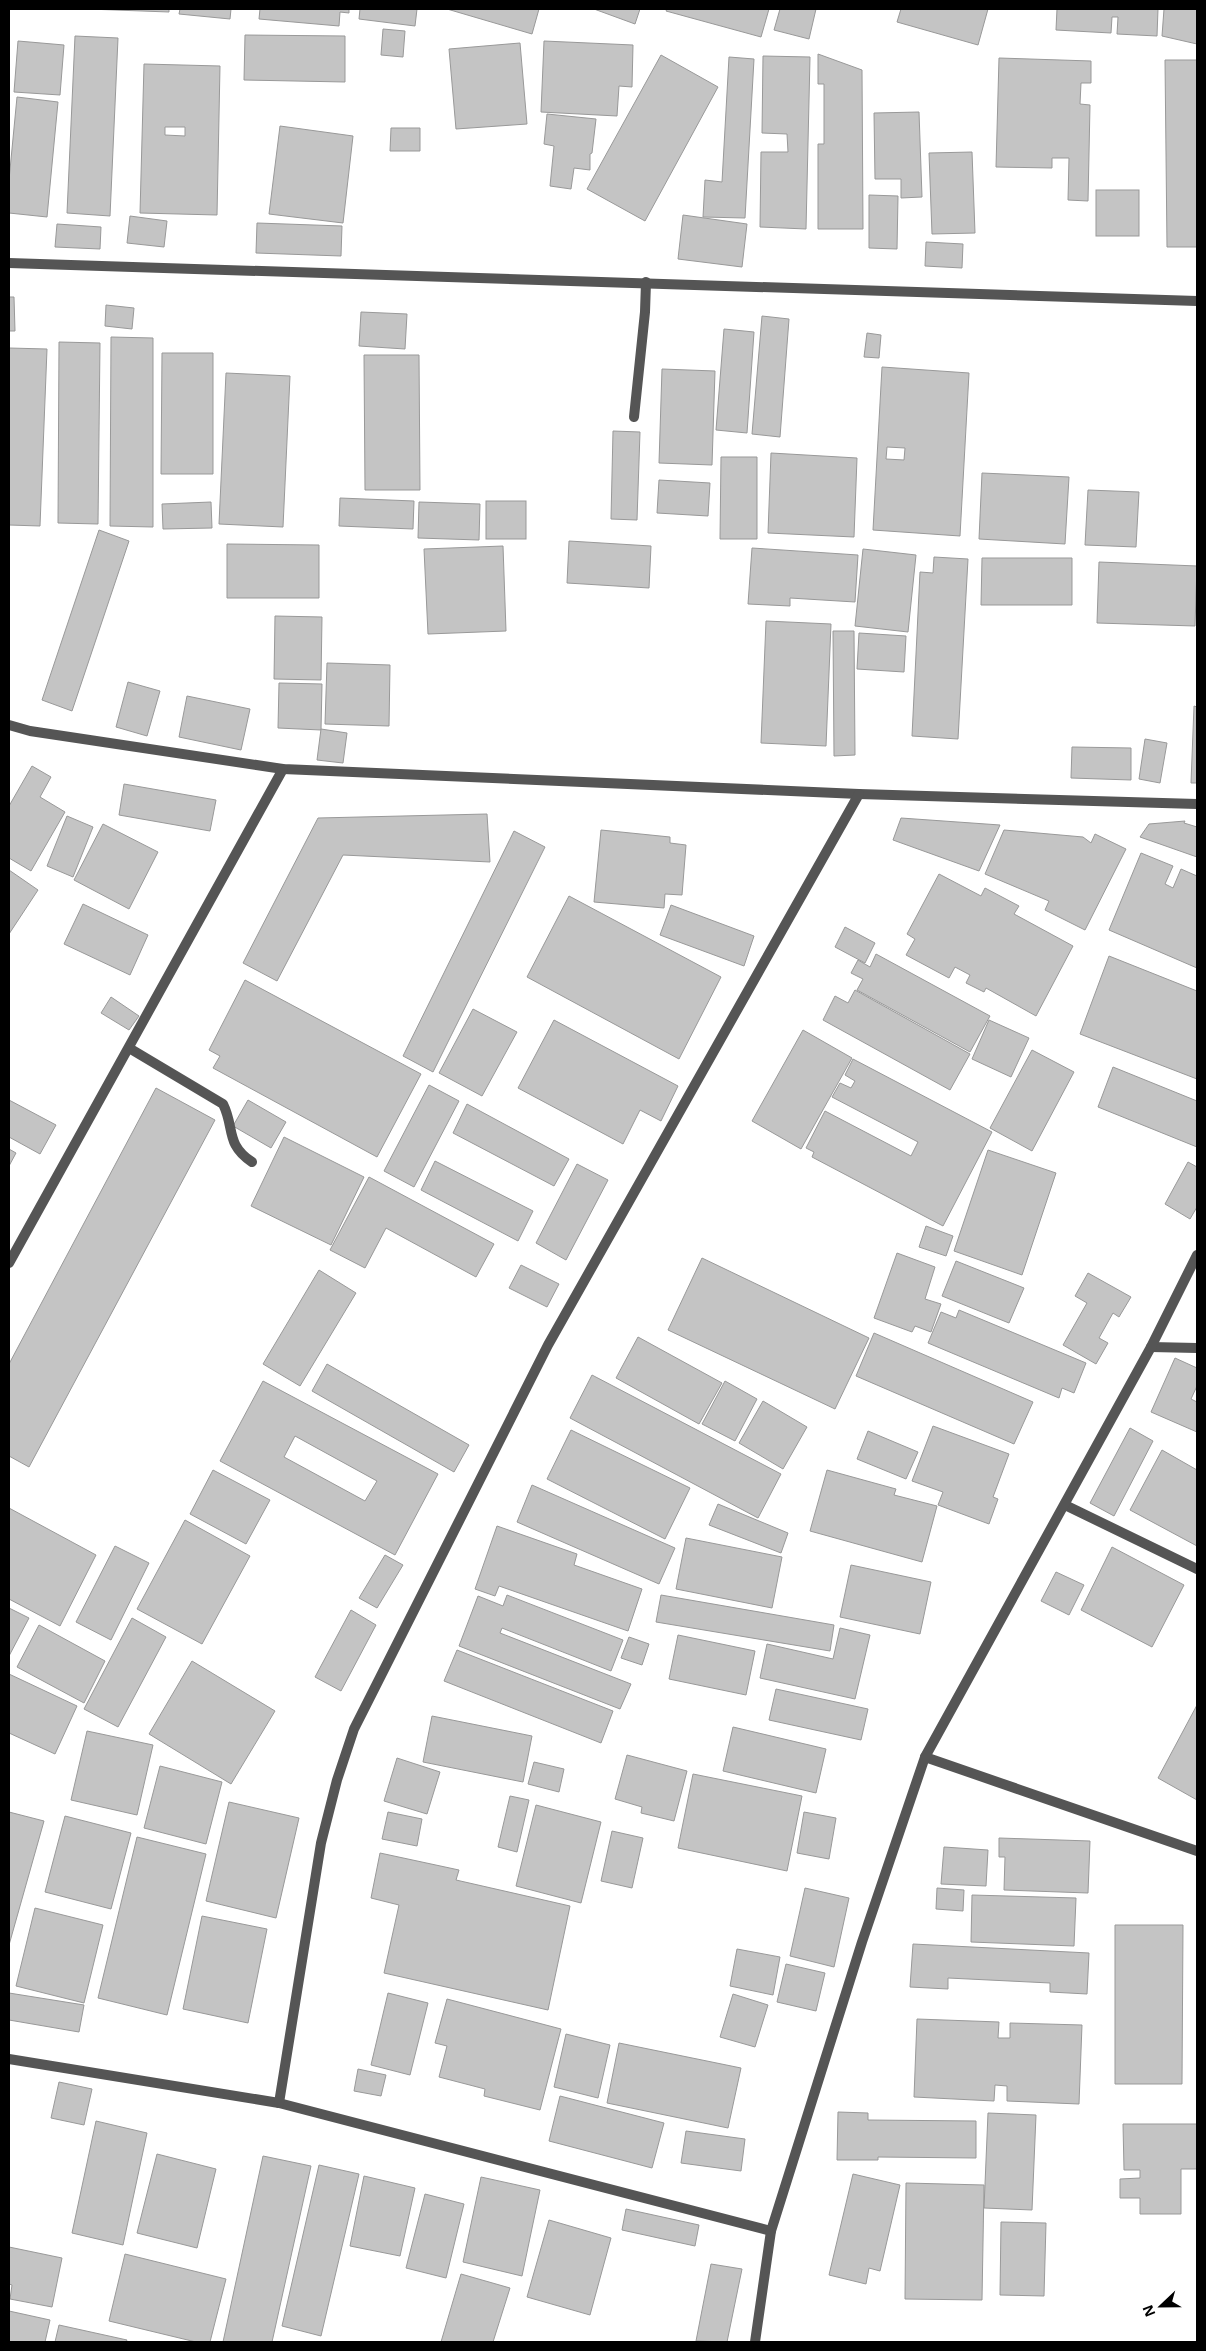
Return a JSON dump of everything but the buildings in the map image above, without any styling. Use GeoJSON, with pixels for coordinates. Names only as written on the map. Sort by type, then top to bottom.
{"type":"FeatureCollection","features":[{"type":"Feature","properties":{"kind":"street"},"geometry":{"type":"LineString","coordinates":[[9,263],[1197,301]]}},
{"type":"Feature","properties":{"kind":"street"},"geometry":{"type":"LineString","coordinates":[[634,417],[645,312],[646,282]]}},
{"type":"Feature","properties":{"kind":"street"},"geometry":{"type":"LineString","coordinates":[[9,725],[30,731],[283,769],[859,794],[1197,804]]}},
{"type":"Feature","properties":{"kind":"street"},"geometry":{"type":"LineString","coordinates":[[9,1263],[283,769]]}},
{"type":"Feature","properties":{"kind":"street"},"geometry":{"type":"LineString","coordinates":[[279,2104],[321,1843],[354,1729],[548,1345],[859,794]]}},
{"type":"Feature","properties":{"kind":"street"},"geometry":{"type":"LineString","coordinates":[[128,1048],[222,1104],[236,1147],[242,1155],[252,1162]]}},
{"type":"Feature","properties":{"kind":"street"},"geometry":{"type":"LineString","coordinates":[[755,2342],[771,2231],[862,1942],[925,1757],[1151,1348],[1197,1256]]}},
{"type":"Feature","properties":{"kind":"street"},"geometry":{"type":"LineString","coordinates":[[1151,1348],[1197,1348]]}},
{"type":"Feature","properties":{"kind":"street"},"geometry":{"type":"LineString","coordinates":[[1065,1505],[1197,1570]]}},
{"type":"Feature","properties":{"kind":"street"},"geometry":{"type":"LineString","coordinates":[[925,1757],[1197,1851]]}},
{"type":"Feature","properties":{"kind":"street"},"geometry":{"type":"LineString","coordinates":[[9,2059],[279,2104],[771,2231]]}}]}
